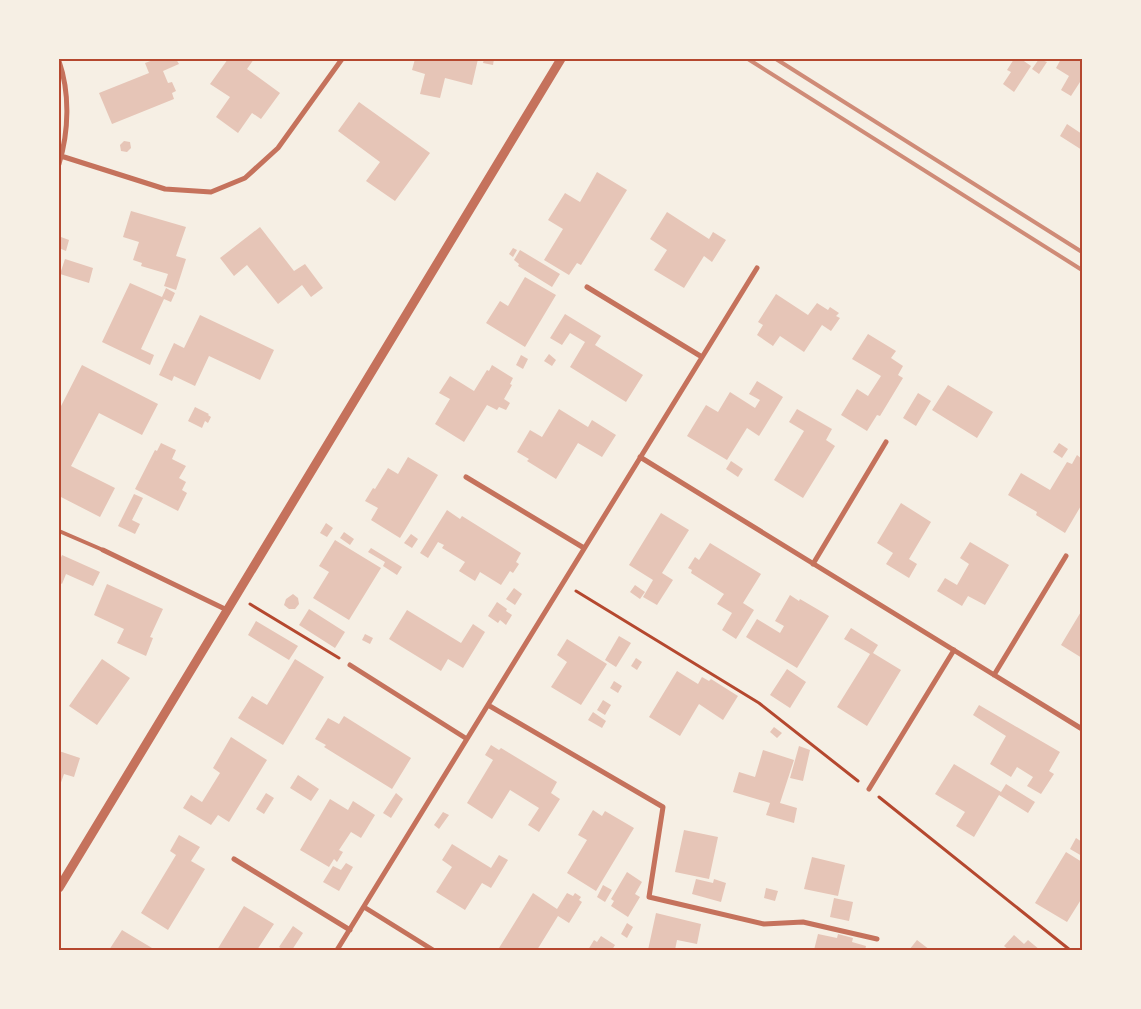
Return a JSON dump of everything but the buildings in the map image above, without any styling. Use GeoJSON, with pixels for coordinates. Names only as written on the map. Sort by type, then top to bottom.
{"type":"FeatureCollection","features":[{"type":"Feature","properties":{"kind":"street"},"geometry":{"type":"LineString","coordinates":[[61,156],[164,189],[212,192],[245,178],[278,148],[342,59]]}},
{"type":"Feature","properties":{"kind":"street"},"geometry":{"type":"LineString","coordinates":[[59,888],[561,59]]}},
{"type":"Feature","properties":{"kind":"street"},"geometry":{"type":"LineString","coordinates":[[59,60],[63,73],[68,111],[59,164]]}},
{"type":"Feature","properties":{"kind":"street"},"geometry":{"type":"LineString","coordinates":[[337,950],[757,268]]}},
{"type":"Feature","properties":{"kind":"street"},"geometry":{"type":"LineString","coordinates":[[587,287],[702,357]]}},
{"type":"Feature","properties":{"kind":"street"},"geometry":{"type":"LineString","coordinates":[[813,564],[886,442]]}},
{"type":"Feature","properties":{"kind":"street"},"geometry":{"type":"LineString","coordinates":[[640,457],[1082,729]]}},
{"type":"Feature","properties":{"kind":"street"},"geometry":{"type":"LineString","coordinates":[[466,477],[584,548]]}},
{"type":"Feature","properties":{"kind":"street"},"geometry":{"type":"LineString","coordinates":[[103,550],[227,610]]}},
{"type":"Feature","properties":{"kind":"street"},"geometry":{"type":"LineString","coordinates":[[994,675],[1066,556]]}},
{"type":"Feature","properties":{"kind":"street"},"geometry":{"type":"LineString","coordinates":[[868,789],[954,650]]}},
{"type":"Feature","properties":{"kind":"street"},"geometry":{"type":"LineString","coordinates":[[350,665],[467,739]]}},
{"type":"Feature","properties":{"kind":"street"},"geometry":{"type":"LineString","coordinates":[[488,706],[662,807],[650,897],[764,924],[803,922],[877,939]]}},
{"type":"Feature","properties":{"kind":"street"},"geometry":{"type":"LineString","coordinates":[[234,859],[350,930]]}},
{"type":"Feature","properties":{"kind":"street"},"geometry":{"type":"LineString","coordinates":[[364,907],[433,950]]}},
{"type":"Feature","properties":{"kind":"lane"},"geometry":{"type":"LineString","coordinates":[[59,531],[103,550]]}},
{"type":"Feature","properties":{"kind":"path"},"geometry":{"type":"LineString","coordinates":[[563,583],[759,703],[1070,950]]}},
{"type":"Feature","properties":{"kind":"path"},"geometry":{"type":"LineString","coordinates":[[236,596],[350,665]]}},
{"type":"Feature","properties":{"kind":"railway"},"geometry":{"type":"LineString","coordinates":[[748,59],[1082,270]]}},
{"type":"Feature","properties":{"kind":"railway"},"geometry":{"type":"LineString","coordinates":[[776,59],[1082,252]]}}]}
